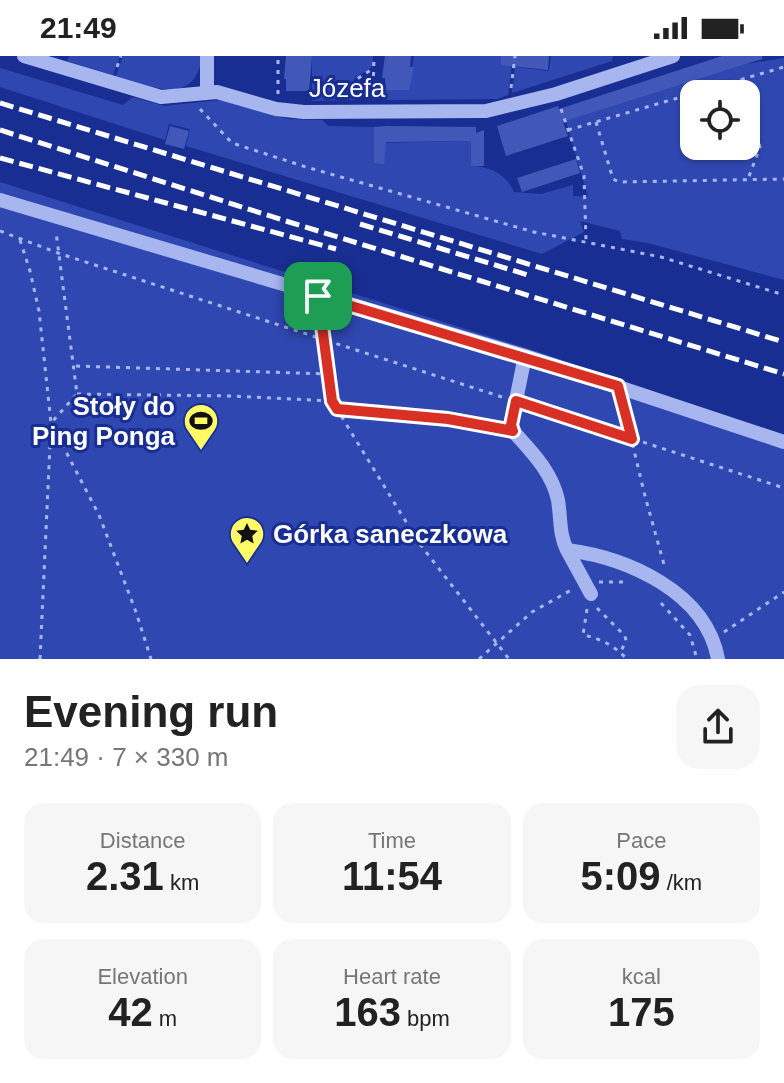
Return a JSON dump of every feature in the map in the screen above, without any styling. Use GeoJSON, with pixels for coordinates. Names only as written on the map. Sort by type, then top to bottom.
{"type":"FeatureCollection","features":[{"type":"Feature","properties":{"kind":"street","name":"Józefa"},"geometry":{"type":"LineString","coordinates":[[24,56],[161,97],[221,93],[276,109],[304,112],[486,111],[556,94],[673,56]]}},
{"type":"Feature","properties":{"kind":"street"},"geometry":{"type":"LineString","coordinates":[[207,56],[207,92]]}},
{"type":"Feature","properties":{"kind":"street"},"geometry":{"type":"LineString","coordinates":[[0,200],[525,356],[784,442]]}},
{"type":"Feature","properties":{"kind":"street"},"geometry":{"type":"LineString","coordinates":[[525,356],[511,425],[551,479],[557,496],[562,540],[587,588]]}},
{"type":"Feature","properties":{"kind":"street"},"geometry":{"type":"LineString","coordinates":[[567,550],[629,566],[652,576],[673,591],[696,611],[714,639],[718,659]]}},
{"type":"Feature","properties":{"kind":"path"},"geometry":{"type":"LineString","coordinates":[[278,56],[278,98]]}},
{"type":"Feature","properties":{"kind":"path"},"geometry":{"type":"LineString","coordinates":[[373,102],[374,56]]}},
{"type":"Feature","properties":{"kind":"path"},"geometry":{"type":"LineString","coordinates":[[510,96],[515,56]]}},
{"type":"Feature","properties":{"kind":"path"},"geometry":{"type":"LineString","coordinates":[[568,130],[784,67]]}},
{"type":"Feature","properties":{"kind":"path"},"geometry":{"type":"LineString","coordinates":[[356,102],[357,79],[374,68]]}},
{"type":"Feature","properties":{"kind":"path"},"geometry":{"type":"LineString","coordinates":[[556,94],[584,176],[586,241]]}},
{"type":"Feature","properties":{"kind":"path"},"geometry":{"type":"LineString","coordinates":[[190,95],[219,132],[232,143],[464,214],[534,232],[661,257],[784,295]]}},
{"type":"Feature","properties":{"kind":"path"},"geometry":{"type":"LineString","coordinates":[[596,122],[613,179],[619,182],[784,179]]}},
{"type":"Feature","properties":{"kind":"path"},"geometry":{"type":"LineString","coordinates":[[748,179],[755,160]]}},
{"type":"Feature","properties":{"kind":"path"},"geometry":{"type":"LineString","coordinates":[[51,423],[77,394],[54,217]]}},
{"type":"Feature","properties":{"kind":"path"},"geometry":{"type":"LineString","coordinates":[[0,231],[58,253],[784,488]]}},
{"type":"Feature","properties":{"kind":"path"},"geometry":{"type":"LineString","coordinates":[[20,240],[39,311],[51,423],[40,659]]}},
{"type":"Feature","properties":{"kind":"path"},"geometry":{"type":"LineString","coordinates":[[318,296],[332,401],[419,543],[509,659]]}},
{"type":"Feature","properties":{"kind":"path"},"geometry":{"type":"LineString","coordinates":[[75,366],[328,374]]}},
{"type":"Feature","properties":{"kind":"path"},"geometry":{"type":"LineString","coordinates":[[618,386],[645,496],[673,591]]}},
{"type":"Feature","properties":{"kind":"path"},"geometry":{"type":"LineString","coordinates":[[77,394],[332,401]]}},
{"type":"Feature","properties":{"kind":"path"},"geometry":{"type":"LineString","coordinates":[[337,409],[448,419],[513,431]]}},
{"type":"Feature","properties":{"kind":"path"},"geometry":{"type":"LineString","coordinates":[[51,423],[99,515],[151,659]]}},
{"type":"Feature","properties":{"kind":"path"},"geometry":{"type":"LineString","coordinates":[[479,659],[532,612],[587,588],[616,581],[631,584]]}},
{"type":"Feature","properties":{"kind":"path"},"geometry":{"type":"LineString","coordinates":[[714,639],[784,592]]}},
{"type":"Feature","properties":{"kind":"path"},"geometry":{"type":"LineString","coordinates":[[658,600],[690,635],[697,659]]}},
{"type":"Feature","properties":{"kind":"path"},"geometry":{"type":"LineString","coordinates":[[586,610],[583,635],[602,639],[627,659]]}},
{"type":"Feature","properties":{"kind":"path"},"geometry":{"type":"LineString","coordinates":[[606,616],[625,636],[626,641],[620,652]]}},
{"type":"Feature","properties":{"kind":"shaded area"},"geometry":{"type":"Polygon","coordinates":[[[69,56],[120,56],[113,75],[67,61],[69,56]]]}},
{"type":"Feature","properties":{"kind":"shaded area"},"geometry":{"type":"Polygon","coordinates":[[[123,56],[202,56],[198,72],[190,83],[169,89],[116,76],[123,56]]]}},
{"type":"Feature","properties":{"kind":"shaded area"},"geometry":{"type":"Polygon","coordinates":[[[312,56],[373,56],[373,66],[354,79],[354,100],[312,101],[312,56]]]}},
{"type":"Feature","properties":{"kind":"shaded area"},"geometry":{"type":"Polygon","coordinates":[[[414,56],[513,56],[508,95],[497,99],[386,100],[386,90],[409,90],[414,56]]]}},
{"type":"Feature","properties":{"kind":"shaded area"},"geometry":{"type":"Polygon","coordinates":[[[551,56],[613,56],[612,61],[512,93],[515,67],[549,71],[551,56]]]}},
{"type":"Feature","properties":{"kind":"shaded area"},"geometry":{"type":"Polygon","coordinates":[[[784,58],[784,280],[648,243],[622,239],[620,231],[580,221],[584,232],[542,254],[186,146],[190,129],[169,124],[165,140],[0,87],[0,68],[123,105],[133,97],[164,106],[221,100],[288,119],[322,120],[328,126],[374,127],[374,143],[471,141],[471,166],[497,173],[514,192],[541,194],[573,185],[573,196],[588,197],[566,121],[680,85],[680,160],[760,160],[760,80],[695,80],[746,64],[784,58]]]}},
{"type":"Feature","properties":{"kind":"shaded area"},"geometry":{"type":"Polygon","coordinates":[[[0,182],[548,355],[784,437],[784,659],[0,659],[0,182]]]}},
{"type":"Feature","properties":{"kind":"building"},"geometry":{"type":"Polygon","coordinates":[[[286,56],[312,56],[309,91],[286,91],[286,56]]]}},
{"type":"Feature","properties":{"kind":"building"},"geometry":{"type":"Polygon","coordinates":[[[385,56],[411,56],[410,67],[414,67],[409,90],[386,90],[385,78],[382,78],[385,56]]]}},
{"type":"Feature","properties":{"kind":"building"},"geometry":{"type":"Polygon","coordinates":[[[501,56],[549,56],[548,70],[501,65],[501,56]]]}},
{"type":"Feature","properties":{"kind":"building"},"geometry":{"type":"Polygon","coordinates":[[[722,56],[762,56],[762,59],[696,80],[680,80],[680,85],[563,122],[568,136],[506,156],[497,126],[558,106],[559,109],[722,56]]]}},
{"type":"Feature","properties":{"kind":"building"},"geometry":{"type":"Polygon","coordinates":[[[170,126],[189,131],[184,149],[165,144],[170,126]]]}},
{"type":"Feature","properties":{"kind":"building"},"geometry":{"type":"Polygon","coordinates":[[[374,127],[476,127],[476,133],[484,130],[484,166],[471,166],[471,141],[386,142],[384,164],[374,163],[374,127]]]}},
{"type":"Feature","properties":{"kind":"building"},"geometry":{"type":"Polygon","coordinates":[[[576,159],[580,173],[522,192],[517,178],[576,159]]]}},
{"type":"Feature","properties":{"kind":"railway"},"geometry":{"type":"LineString","coordinates":[[0,103],[784,342]]}},
{"type":"Feature","properties":{"kind":"railway"},"geometry":{"type":"LineString","coordinates":[[0,130],[784,374]]}},
{"type":"Feature","properties":{"kind":"railway"},"geometry":{"type":"LineString","coordinates":[[0,158],[336,249]]}},
{"type":"Feature","properties":{"kind":"railway"},"geometry":{"type":"LineString","coordinates":[[360,224],[528,275]]}},
{"type":"Feature","properties":{"kind":"place","name":"Stoły do Ping Ponga"},"geometry":{"type":"Point","coordinates":[201,452]}},
{"type":"Feature","properties":{"kind":"place","name":"Górka saneczkowa"},"geometry":{"type":"Point","coordinates":[247,565]}},
{"type":"Feature","properties":{"kind":"route"},"geometry":{"type":"LineString","coordinates":[[318,296],[618,386],[632,439],[516,401],[511,425],[513,431],[448,419],[337,409],[332,401],[318,296]]}}]}
